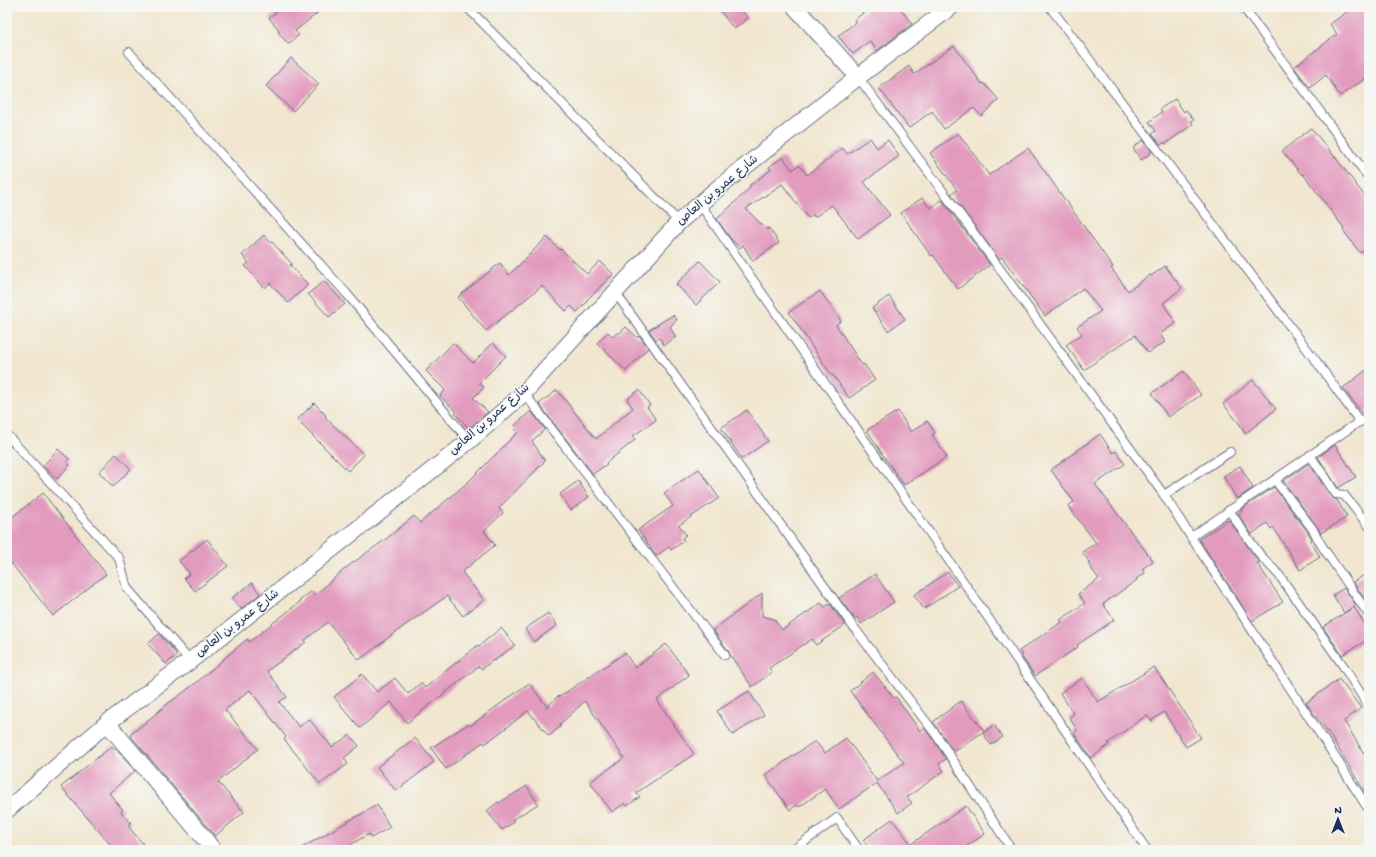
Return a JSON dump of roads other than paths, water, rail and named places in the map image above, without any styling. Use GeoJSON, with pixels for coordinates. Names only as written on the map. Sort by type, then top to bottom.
{"type":"FeatureCollection","features":[{"type":"Feature","properties":{"kind":"street"},"geometry":{"type":"LineString","coordinates":[[795,7],[858,77]]}},
{"type":"Feature","properties":{"kind":"street","name":"شارع عمرو بن العاص"},"geometry":{"type":"LineString","coordinates":[[7,810],[107,723],[190,661],[469,441],[524,392],[679,222],[718,188],[858,77],[950,7]]}},
{"type":"Feature","properties":{"kind":"street"},"geometry":{"type":"LineString","coordinates":[[107,723],[213,850]]}},
{"type":"Feature","properties":{"kind":"lane"},"geometry":{"type":"LineString","coordinates":[[467,7],[679,222]]}},
{"type":"Feature","properties":{"kind":"lane"},"geometry":{"type":"LineString","coordinates":[[1050,7],[1319,364],[1360,422]]}},
{"type":"Feature","properties":{"kind":"lane"},"geometry":{"type":"LineString","coordinates":[[1243,7],[1369,178]]}},
{"type":"Feature","properties":{"kind":"lane"},"geometry":{"type":"LineString","coordinates":[[129,52],[347,294],[469,441]]}},
{"type":"Feature","properties":{"kind":"lane"},"geometry":{"type":"LineString","coordinates":[[858,77],[1164,494],[1369,810]]}},
{"type":"Feature","properties":{"kind":"lane"},"geometry":{"type":"LineString","coordinates":[[700,204],[954,568],[1147,850]]}},
{"type":"Feature","properties":{"kind":"lane"},"geometry":{"type":"LineString","coordinates":[[615,292],[852,625],[937,736],[1012,850]]}},
{"type":"Feature","properties":{"kind":"lane"},"geometry":{"type":"LineString","coordinates":[[524,392],[725,655]]}},
{"type":"Feature","properties":{"kind":"lane"},"geometry":{"type":"LineString","coordinates":[[1191,537],[1369,416]]}},
{"type":"Feature","properties":{"kind":"lane"},"geometry":{"type":"LineString","coordinates":[[7,435],[119,558],[127,588],[190,661]]}},
{"type":"Feature","properties":{"kind":"lane"},"geometry":{"type":"LineString","coordinates":[[1164,494],[1230,452]]}},
{"type":"Feature","properties":{"kind":"lane"},"geometry":{"type":"LineString","coordinates":[[1310,455],[1336,494],[1344,494],[1369,526]]}},
{"type":"Feature","properties":{"kind":"lane"},"geometry":{"type":"LineString","coordinates":[[1275,480],[1312,528],[1322,546],[1369,615]]}},
{"type":"Feature","properties":{"kind":"lane"},"geometry":{"type":"LineString","coordinates":[[1229,510],[1261,556],[1279,575],[1342,664],[1369,707]]}},
{"type":"Feature","properties":{"kind":"lane"},"geometry":{"type":"LineString","coordinates":[[794,850],[837,818],[859,850]]}}]}
